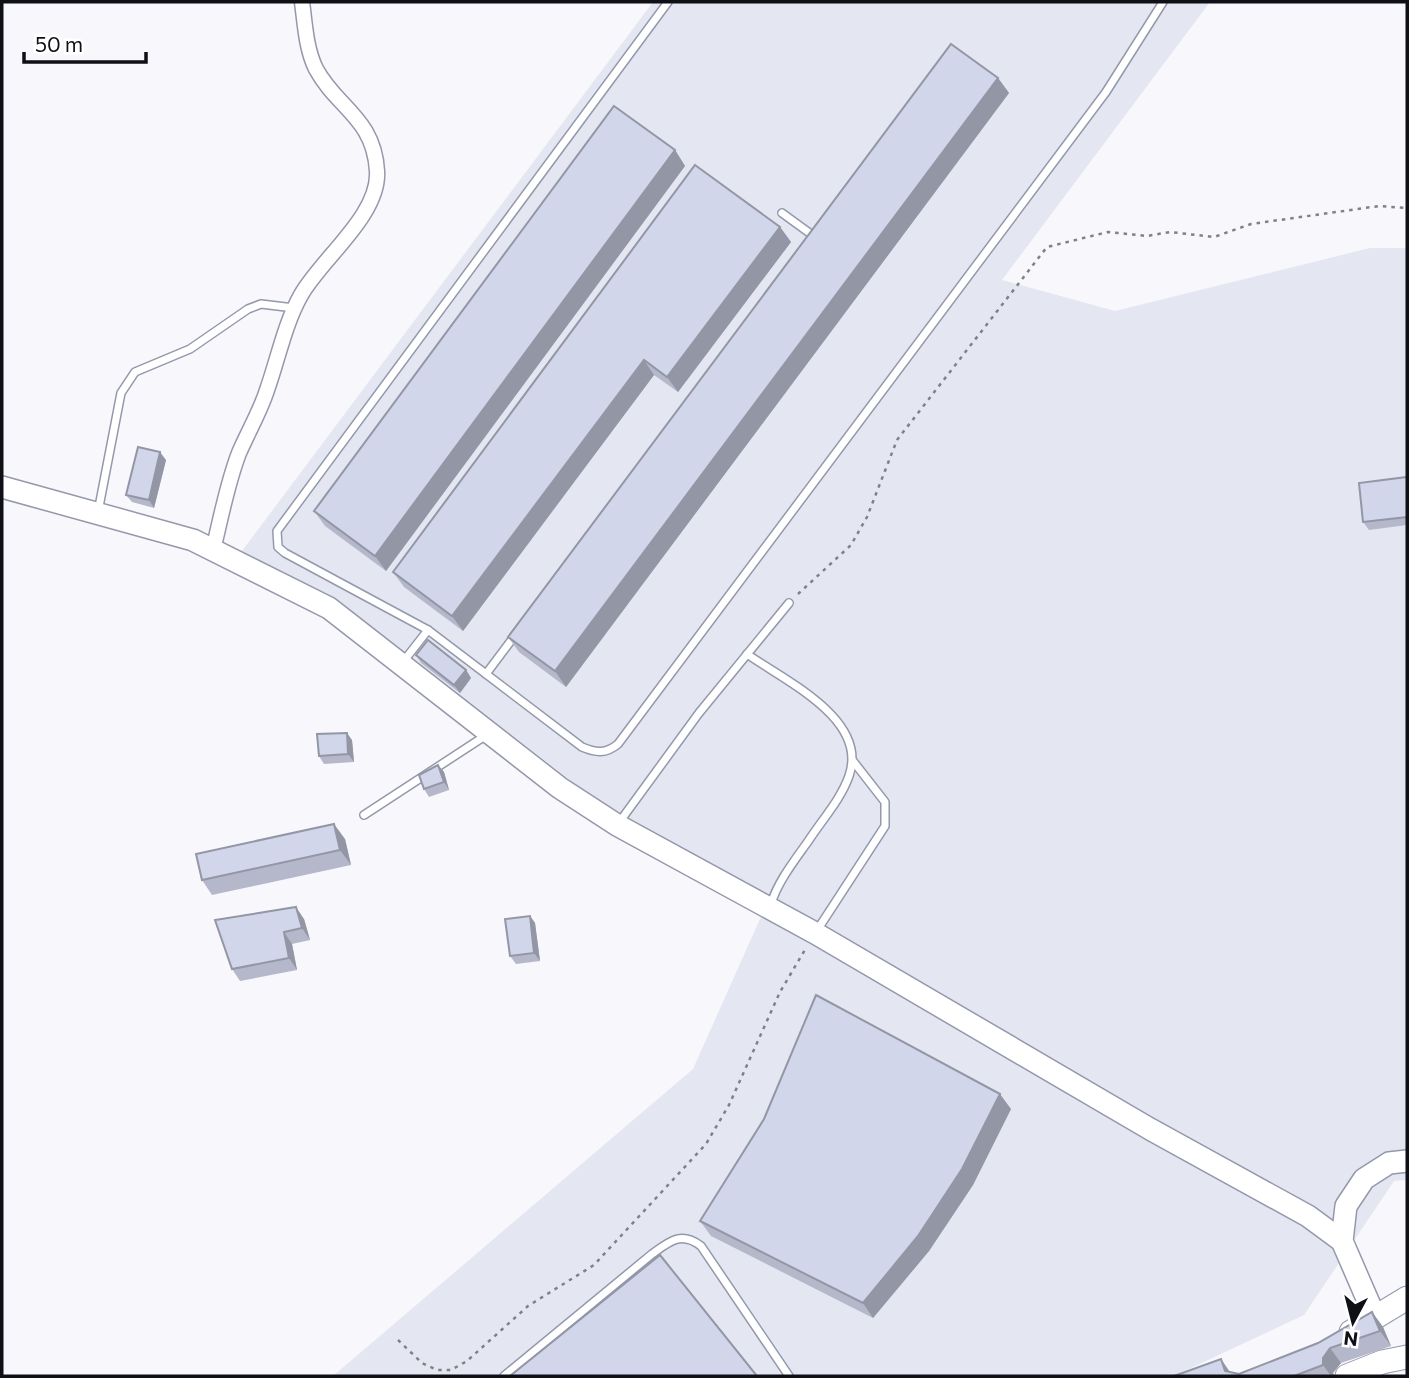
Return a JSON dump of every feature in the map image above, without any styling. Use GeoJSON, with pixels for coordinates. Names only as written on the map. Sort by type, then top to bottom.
{"type":"FeatureCollection","features":[{"type":"Feature","properties":{"kind":"main road"},"geometry":{"type":"LineString","coordinates":[[1333,1341],[1407,1298]]}},
{"type":"Feature","properties":{"kind":"main road"},"geometry":{"type":"LineString","coordinates":[[1347,1376],[1382,1362],[1407,1357]]}},
{"type":"Feature","properties":{"kind":"street"},"geometry":{"type":"LineString","coordinates":[[213,550],[235,464],[266,394],[294,308],[302,293],[368,206],[374,196],[378,173],[374,149],[364,127],[316,68],[307,41],[302,2]]}},
{"type":"Feature","properties":{"kind":"street"},"geometry":{"type":"LineString","coordinates":[[2,487],[193,540],[329,608],[402,662],[560,788],[617,825],[815,933],[1150,1129],[1308,1216],[1342,1241]]}},
{"type":"Feature","properties":{"kind":"street"},"geometry":{"type":"LineString","coordinates":[[1375,1317],[1342,1241],[1346,1206],[1364,1179],[1389,1163],[1407,1161]]}},
{"type":"Feature","properties":{"kind":"lane"},"geometry":{"type":"LineString","coordinates":[[668,2],[276,531],[278,547],[285,554],[428,630],[582,747],[601,752],[611,751],[618,744],[1105,92],[1163,2]]}},
{"type":"Feature","properties":{"kind":"lane"},"geometry":{"type":"LineString","coordinates":[[782,213],[815,237],[806,247]]}},
{"type":"Feature","properties":{"kind":"lane"},"geometry":{"type":"LineString","coordinates":[[97,513],[121,393],[135,372],[190,349],[248,309],[261,304],[294,308]]}},
{"type":"Feature","properties":{"kind":"lane"},"geometry":{"type":"LineString","coordinates":[[617,825],[699,713],[789,603]]}},
{"type":"Feature","properties":{"kind":"lane"},"geometry":{"type":"LineString","coordinates":[[402,662],[428,630]]}},
{"type":"Feature","properties":{"kind":"lane"},"geometry":{"type":"LineString","coordinates":[[486,674],[519,630]]}},
{"type":"Feature","properties":{"kind":"lane"},"geometry":{"type":"LineString","coordinates":[[747,654],[833,715],[845,730],[853,761],[885,802],[885,826],[815,933]]}},
{"type":"Feature","properties":{"kind":"lane"},"geometry":{"type":"LineString","coordinates":[[364,815],[489,733]]}},
{"type":"Feature","properties":{"kind":"lane"},"geometry":{"type":"LineString","coordinates":[[769,908],[779,883],[842,790],[853,761]]}},
{"type":"Feature","properties":{"kind":"lane"},"geometry":{"type":"LineString","coordinates":[[504,1376],[652,1254],[672,1239],[684,1237],[701,1246],[789,1376]]}},
{"type":"Feature","properties":{"kind":"path"},"geometry":{"type":"LineString","coordinates":[[789,603],[851,545],[867,517],[897,440],[1047,247],[1108,232],[1147,236],[1170,232],[1214,237],[1251,224],[1379,206],[1407,208]]}},
{"type":"Feature","properties":{"kind":"path"},"geometry":{"type":"LineString","coordinates":[[398,1340],[422,1363],[437,1370],[451,1370],[467,1361],[528,1306],[594,1265],[706,1144],[729,1105],[780,992],[815,933]]}},
{"type":"Feature","properties":{"kind":"shaded area"},"geometry":{"type":"Polygon","coordinates":[[[653,2],[1210,2],[1002,280],[1115,311],[1370,248],[1407,248],[1407,1180],[1394,1181],[1304,1315],[1174,1376],[333,1376],[693,1069],[768,901],[584,791],[392,642],[327,599],[239,555],[653,2]]]}},
{"type":"Feature","properties":{"kind":"building"},"geometry":{"type":"Polygon","coordinates":[[[951,44],[998,78],[555,671],[508,637],[951,44]]]}},
{"type":"Feature","properties":{"kind":"building"},"geometry":{"type":"Polygon","coordinates":[[[614,106],[675,150],[375,556],[314,511],[614,106]]]}},
{"type":"Feature","properties":{"kind":"building"},"geometry":{"type":"Polygon","coordinates":[[[695,165],[780,227],[667,377],[644,360],[452,616],[393,572],[695,165]]]}},
{"type":"Feature","properties":{"kind":"building"},"geometry":{"type":"Polygon","coordinates":[[[138,447],[160,452],[149,500],[126,495],[138,447]]]}},
{"type":"Feature","properties":{"kind":"building"},"geometry":{"type":"Polygon","coordinates":[[[1407,477],[1407,517],[1363,522],[1359,483],[1407,477]]]}},
{"type":"Feature","properties":{"kind":"building"},"geometry":{"type":"Polygon","coordinates":[[[428,640],[466,670],[454,685],[416,655],[428,640]]]}},
{"type":"Feature","properties":{"kind":"building"},"geometry":{"type":"Polygon","coordinates":[[[347,733],[348,754],[319,756],[317,734],[347,733]]]}},
{"type":"Feature","properties":{"kind":"building"},"geometry":{"type":"Polygon","coordinates":[[[438,765],[444,782],[424,789],[419,775],[438,765]]]}},
{"type":"Feature","properties":{"kind":"building"},"geometry":{"type":"Polygon","coordinates":[[[334,824],[340,850],[202,880],[196,854],[334,824]]]}},
{"type":"Feature","properties":{"kind":"building"},"geometry":{"type":"Polygon","coordinates":[[[296,907],[302,928],[284,932],[289,958],[232,969],[215,920],[296,907]]]}},
{"type":"Feature","properties":{"kind":"building"},"geometry":{"type":"Polygon","coordinates":[[[530,916],[534,953],[510,956],[505,919],[530,916]]]}},
{"type":"Feature","properties":{"kind":"building"},"geometry":{"type":"Polygon","coordinates":[[[816,995],[1000,1094],[962,1169],[918,1236],[863,1303],[700,1221],[764,1119],[816,995]]]}},
{"type":"Feature","properties":{"kind":"building"},"geometry":{"type":"Polygon","coordinates":[[[660,1255],[757,1376],[510,1376],[660,1255]]]}},
{"type":"Feature","properties":{"kind":"building"},"geometry":{"type":"Polygon","coordinates":[[[1372,1312],[1380,1331],[1330,1348],[1323,1358],[1323,1365],[1294,1376],[1174,1376],[1221,1359],[1225,1371],[1239,1374],[1318,1343],[1372,1312]]]}}]}
